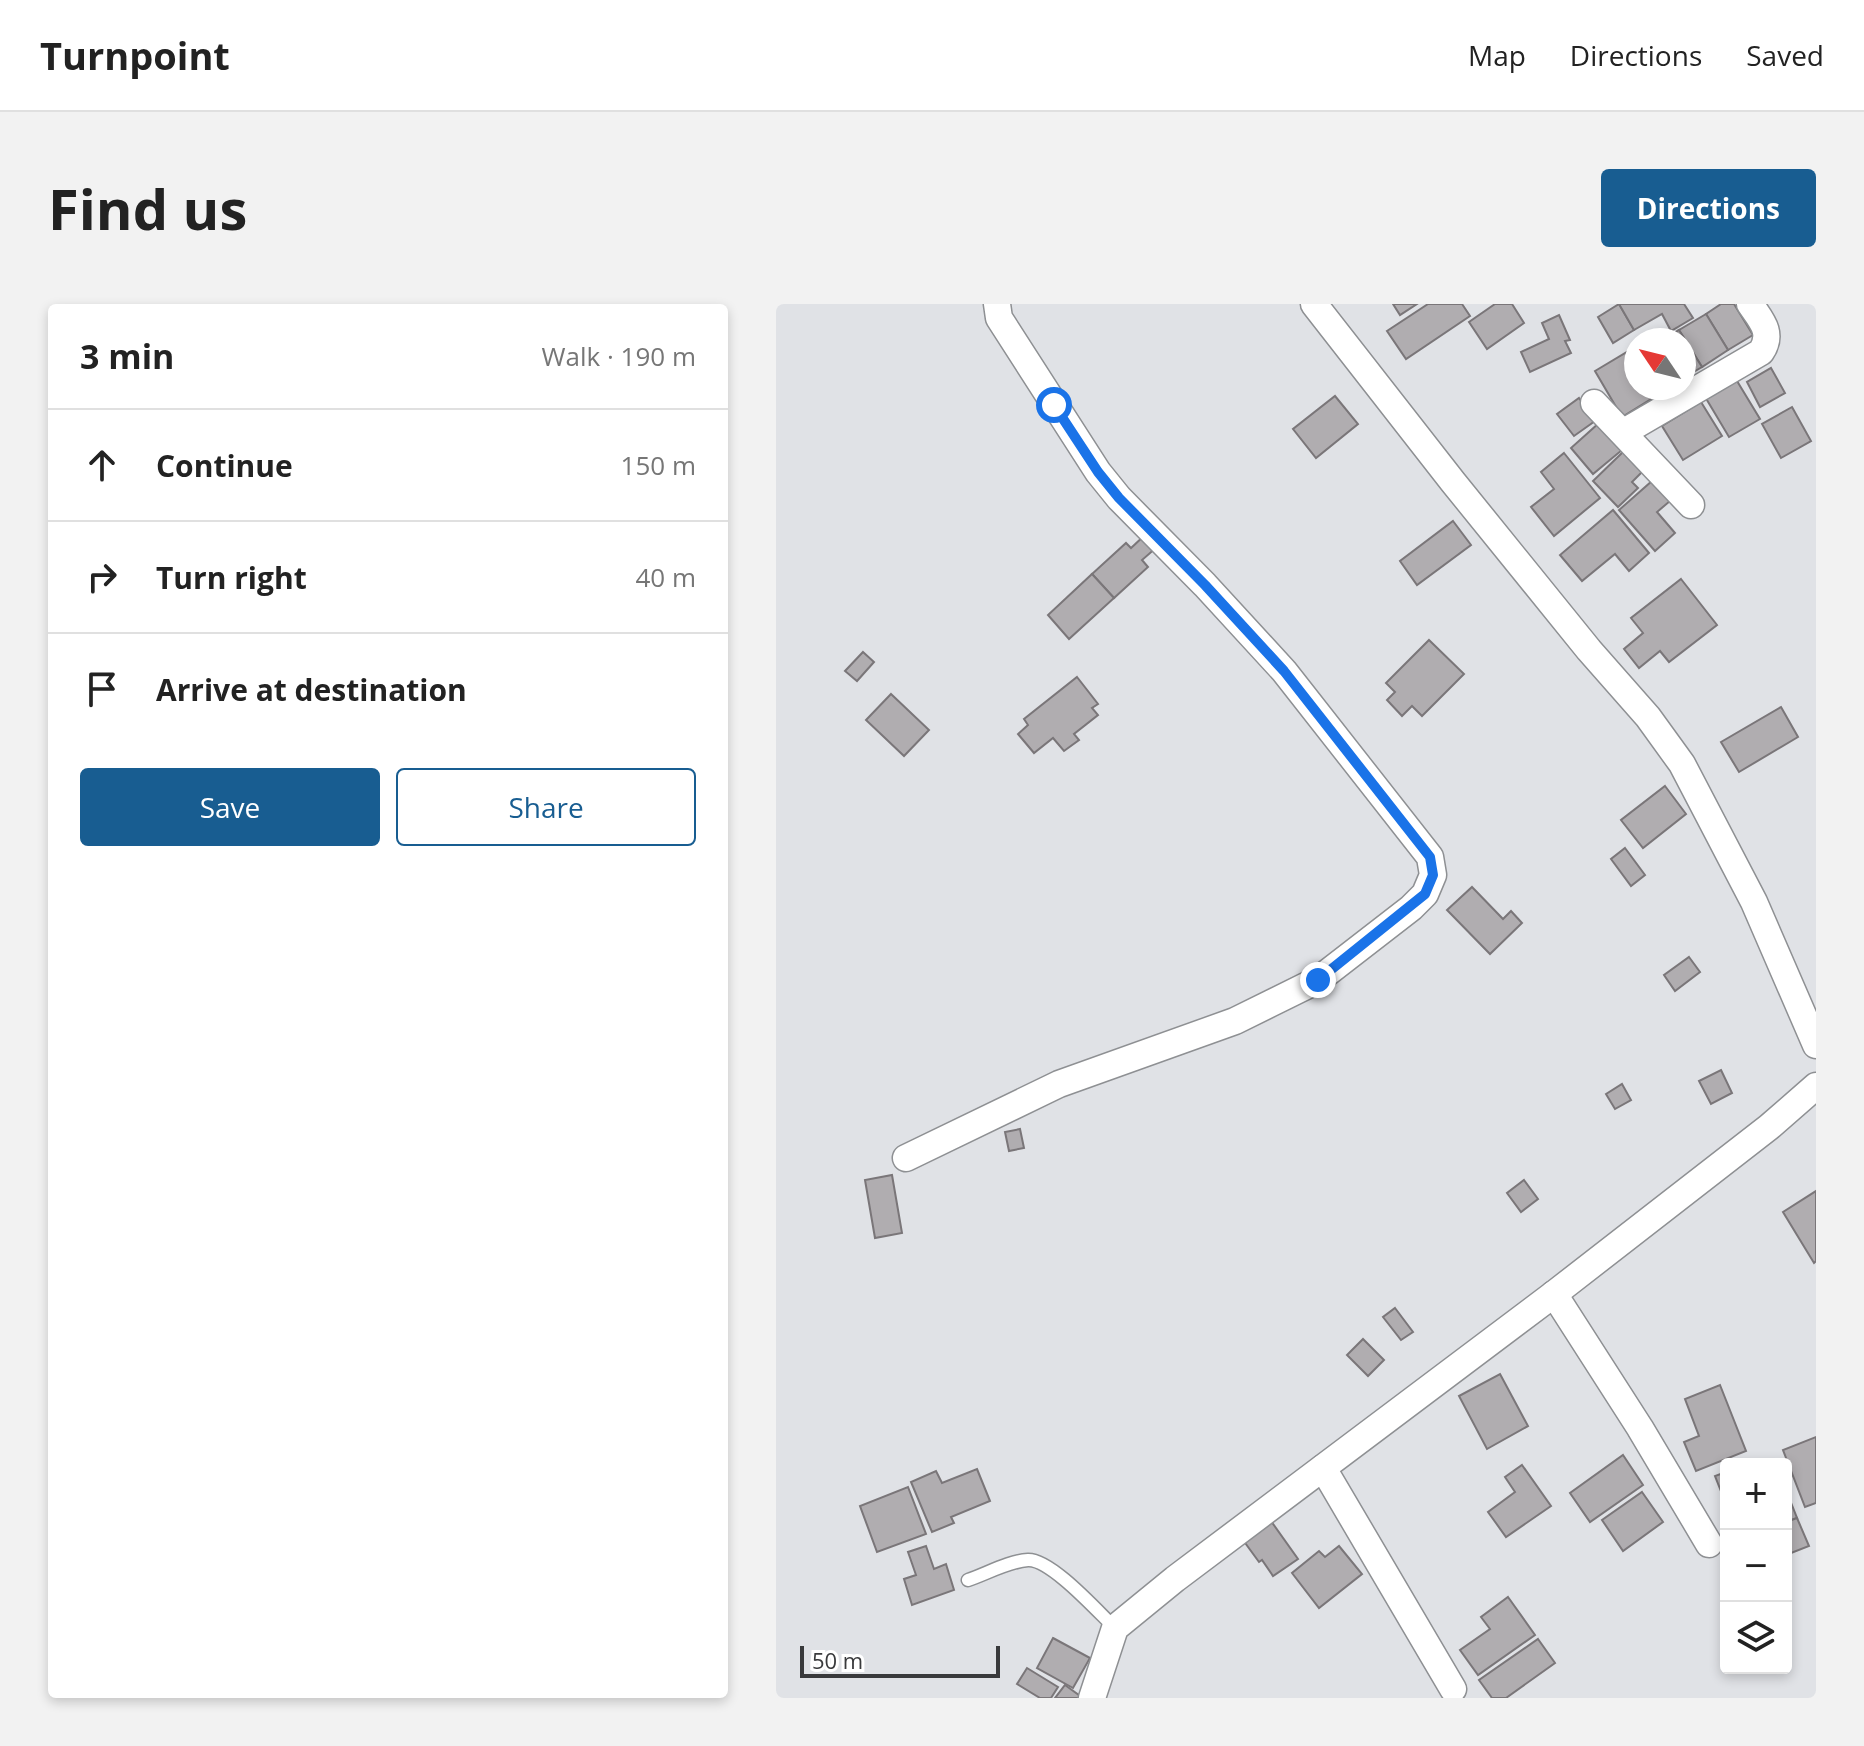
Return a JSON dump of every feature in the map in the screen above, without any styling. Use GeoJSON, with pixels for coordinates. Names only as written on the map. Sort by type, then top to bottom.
{"type":"FeatureCollection","features":[{"type":"Feature","properties":{"kind":"street"},"geometry":{"type":"LineString","coordinates":[[906,1158],[1059,1084],[1235,1021],[1318,980],[1411,908],[1425,894],[1433,875],[1430,857],[1284,671],[1119,498],[1098,472],[999,318],[997,304]]}},
{"type":"Feature","properties":{"kind":"street"},"geometry":{"type":"LineString","coordinates":[[1314,304],[1472,506],[1648,717],[1682,764],[1754,902],[1816,1045]]}},
{"type":"Feature","properties":{"kind":"street"},"geometry":{"type":"LineString","coordinates":[[1624,432],[1761,352],[1768,333],[1750,304]]}},
{"type":"Feature","properties":{"kind":"street"},"geometry":{"type":"LineString","coordinates":[[1594,403],[1691,505]]}},
{"type":"Feature","properties":{"kind":"street"},"geometry":{"type":"LineString","coordinates":[[1092,1698],[1115,1628],[1175,1579],[1554,1294],[1816,1086]]}},
{"type":"Feature","properties":{"kind":"street"},"geometry":{"type":"LineString","coordinates":[[1554,1294],[1640,1428],[1709,1544]]}},
{"type":"Feature","properties":{"kind":"street"},"geometry":{"type":"LineString","coordinates":[[1323,1468],[1453,1689]]}},
{"type":"Feature","properties":{"kind":"lane"},"geometry":{"type":"LineString","coordinates":[[968,1580],[1023,1561],[1040,1563],[1115,1628]]}},
{"type":"Feature","properties":{"kind":"building"},"geometry":{"type":"Polygon","coordinates":[[[1393,304],[1417,304],[1400,315],[1393,304]]]}},
{"type":"Feature","properties":{"kind":"building"},"geometry":{"type":"Polygon","coordinates":[[[1428,304],[1462,304],[1470,316],[1406,359],[1387,331],[1428,304]]]}},
{"type":"Feature","properties":{"kind":"building"},"geometry":{"type":"Polygon","coordinates":[[[1495,304],[1512,304],[1524,323],[1487,349],[1469,322],[1495,304]]]}},
{"type":"Feature","properties":{"kind":"building"},"geometry":{"type":"Polygon","coordinates":[[[1619,304],[1633,328],[1624,328],[1624,336],[1613,343],[1598,317],[1619,304]]]}},
{"type":"Feature","properties":{"kind":"building"},"geometry":{"type":"Polygon","coordinates":[[[1619,304],[1684,304],[1693,318],[1676,328],[1669,328],[1662,314],[1633,328],[1619,304]]]}},
{"type":"Feature","properties":{"kind":"building"},"geometry":{"type":"Polygon","coordinates":[[[1721,304],[1734,304],[1753,335],[1728,350],[1706,314],[1721,304]]]}},
{"type":"Feature","properties":{"kind":"building"},"geometry":{"type":"Polygon","coordinates":[[[1706,314],[1728,350],[1702,367],[1696,357],[1696,328],[1682,328],[1706,314]]]}},
{"type":"Feature","properties":{"kind":"building"},"geometry":{"type":"Polygon","coordinates":[[[1559,315],[1570,340],[1565,341],[1571,353],[1530,372],[1521,352],[1549,339],[1542,323],[1559,315]]]}},
{"type":"Feature","properties":{"kind":"building"},"geometry":{"type":"Polygon","coordinates":[[[1624,354],[1624,400],[1649,400],[1622,417],[1595,371],[1624,354]]]}},
{"type":"Feature","properties":{"kind":"building"},"geometry":{"type":"Polygon","coordinates":[[[1771,368],[1785,393],[1760,407],[1747,382],[1771,368]]]}},
{"type":"Feature","properties":{"kind":"building"},"geometry":{"type":"Polygon","coordinates":[[[1734,376],[1760,419],[1729,437],[1704,395],[1734,376]]]}},
{"type":"Feature","properties":{"kind":"building"},"geometry":{"type":"Polygon","coordinates":[[[1335,396],[1358,424],[1316,458],[1293,429],[1335,396]]]}},
{"type":"Feature","properties":{"kind":"building"},"geometry":{"type":"Polygon","coordinates":[[[1579,398],[1595,421],[1574,436],[1557,414],[1579,398]]]}},
{"type":"Feature","properties":{"kind":"building"},"geometry":{"type":"Polygon","coordinates":[[[1701,402],[1722,436],[1683,460],[1662,426],[1701,402]]]}},
{"type":"Feature","properties":{"kind":"building"},"geometry":{"type":"Polygon","coordinates":[[[1792,407],[1811,441],[1781,458],[1762,424],[1792,407]]]}},
{"type":"Feature","properties":{"kind":"building"},"geometry":{"type":"Polygon","coordinates":[[[1599,423],[1622,450],[1593,474],[1571,448],[1599,423]]]}},
{"type":"Feature","properties":{"kind":"building"},"geometry":{"type":"Polygon","coordinates":[[[1624,451],[1643,471],[1632,482],[1638,488],[1618,507],[1593,481],[1624,451]]]}},
{"type":"Feature","properties":{"kind":"building"},"geometry":{"type":"Polygon","coordinates":[[[1564,453],[1600,498],[1554,536],[1531,507],[1554,489],[1541,472],[1564,453]]]}},
{"type":"Feature","properties":{"kind":"building"},"geometry":{"type":"Polygon","coordinates":[[[1652,481],[1670,501],[1657,512],[1675,533],[1655,551],[1619,510],[1652,481]]]}},
{"type":"Feature","properties":{"kind":"building"},"geometry":{"type":"Polygon","coordinates":[[[1613,510],[1649,553],[1629,571],[1615,554],[1582,581],[1560,555],[1613,510]]]}},
{"type":"Feature","properties":{"kind":"building"},"geometry":{"type":"Polygon","coordinates":[[[1453,521],[1471,545],[1417,585],[1400,561],[1453,521]]]}},
{"type":"Feature","properties":{"kind":"building"},"geometry":{"type":"Polygon","coordinates":[[[1146,534],[1157,547],[1142,560],[1148,567],[1114,598],[1092,574],[1126,543],[1131,548],[1146,534]]]}},
{"type":"Feature","properties":{"kind":"building"},"geometry":{"type":"Polygon","coordinates":[[[1092,574],[1114,598],[1069,639],[1048,615],[1092,574]]]}},
{"type":"Feature","properties":{"kind":"building"},"geometry":{"type":"Polygon","coordinates":[[[1681,579],[1717,625],[1669,662],[1660,651],[1639,668],[1624,649],[1643,633],[1631,618],[1681,579]]]}},
{"type":"Feature","properties":{"kind":"building"},"geometry":{"type":"Polygon","coordinates":[[[1429,640],[1464,674],[1422,716],[1412,706],[1402,716],[1387,700],[1395,692],[1386,683],[1429,640]]]}},
{"type":"Feature","properties":{"kind":"building"},"geometry":{"type":"Polygon","coordinates":[[[863,652],[874,662],[857,681],[845,671],[863,652]]]}},
{"type":"Feature","properties":{"kind":"building"},"geometry":{"type":"Polygon","coordinates":[[[1077,677],[1098,704],[1092,708],[1098,715],[1074,734],[1079,740],[1064,751],[1053,738],[1034,753],[1018,734],[1028,725],[1024,719],[1077,677]]]}},
{"type":"Feature","properties":{"kind":"building"},"geometry":{"type":"Polygon","coordinates":[[[891,694],[929,730],[904,756],[866,720],[891,694]]]}},
{"type":"Feature","properties":{"kind":"building"},"geometry":{"type":"Polygon","coordinates":[[[1781,707],[1798,737],[1739,772],[1721,742],[1781,707]]]}},
{"type":"Feature","properties":{"kind":"building"},"geometry":{"type":"Polygon","coordinates":[[[1665,786],[1686,814],[1643,848],[1621,820],[1665,786]]]}},
{"type":"Feature","properties":{"kind":"building"},"geometry":{"type":"Polygon","coordinates":[[[1625,848],[1645,875],[1631,886],[1611,859],[1625,848]]]}},
{"type":"Feature","properties":{"kind":"building"},"geometry":{"type":"Polygon","coordinates":[[[1472,887],[1503,919],[1511,911],[1522,923],[1490,954],[1447,910],[1472,887]]]}},
{"type":"Feature","properties":{"kind":"building"},"geometry":{"type":"Polygon","coordinates":[[[1689,957],[1700,972],[1675,991],[1664,975],[1689,957]]]}},
{"type":"Feature","properties":{"kind":"building"},"geometry":{"type":"Polygon","coordinates":[[[1721,1070],[1732,1093],[1711,1104],[1699,1081],[1721,1070]]]}},
{"type":"Feature","properties":{"kind":"building"},"geometry":{"type":"Polygon","coordinates":[[[1622,1084],[1631,1100],[1615,1109],[1606,1094],[1622,1084]]]}},
{"type":"Feature","properties":{"kind":"building"},"geometry":{"type":"Polygon","coordinates":[[[1020,1129],[1024,1148],[1009,1151],[1005,1132],[1020,1129]]]}},
{"type":"Feature","properties":{"kind":"building"},"geometry":{"type":"Polygon","coordinates":[[[892,1175],[902,1233],[875,1238],[865,1180],[892,1175]]]}},
{"type":"Feature","properties":{"kind":"building"},"geometry":{"type":"Polygon","coordinates":[[[1524,1180],[1538,1199],[1521,1212],[1507,1193],[1524,1180]]]}},
{"type":"Feature","properties":{"kind":"building"},"geometry":{"type":"Polygon","coordinates":[[[1816,1191],[1816,1261],[1814,1263],[1783,1212],[1816,1191]]]}},
{"type":"Feature","properties":{"kind":"building"},"geometry":{"type":"Polygon","coordinates":[[[1395,1308],[1413,1332],[1401,1340],[1383,1317],[1395,1308]]]}},
{"type":"Feature","properties":{"kind":"building"},"geometry":{"type":"Polygon","coordinates":[[[1363,1339],[1384,1360],[1368,1376],[1347,1355],[1363,1339]]]}},
{"type":"Feature","properties":{"kind":"building"},"geometry":{"type":"Polygon","coordinates":[[[1500,1374],[1528,1426],[1487,1449],[1459,1396],[1500,1374]]]}},
{"type":"Feature","properties":{"kind":"building"},"geometry":{"type":"Polygon","coordinates":[[[1720,1385],[1746,1451],[1720,1458],[1720,1461],[1696,1471],[1684,1442],[1699,1436],[1685,1399],[1720,1385]]]}},
{"type":"Feature","properties":{"kind":"building"},"geometry":{"type":"Polygon","coordinates":[[[1816,1437],[1816,1503],[1805,1507],[1792,1473],[1792,1458],[1786,1458],[1783,1450],[1816,1437]]]}},
{"type":"Feature","properties":{"kind":"building"},"geometry":{"type":"Polygon","coordinates":[[[1623,1455],[1643,1485],[1590,1522],[1570,1493],[1623,1455]]]}},
{"type":"Feature","properties":{"kind":"building"},"geometry":{"type":"Polygon","coordinates":[[[1522,1465],[1551,1506],[1506,1537],[1488,1512],[1515,1492],[1505,1477],[1522,1465]]]}},
{"type":"Feature","properties":{"kind":"building"},"geometry":{"type":"Polygon","coordinates":[[[977,1469],[990,1501],[951,1517],[954,1523],[932,1532],[911,1482],[936,1471],[942,1483],[977,1469]]]}},
{"type":"Feature","properties":{"kind":"building"},"geometry":{"type":"Polygon","coordinates":[[[908,1487],[926,1534],[877,1552],[860,1506],[908,1487]]]}},
{"type":"Feature","properties":{"kind":"building"},"geometry":{"type":"Polygon","coordinates":[[[1642,1492],[1663,1522],[1623,1551],[1602,1520],[1642,1492]]]}},
{"type":"Feature","properties":{"kind":"building"},"geometry":{"type":"Polygon","coordinates":[[[1797,1518],[1809,1546],[1792,1553],[1792,1530],[1792,1520],[1797,1518]]]}},
{"type":"Feature","properties":{"kind":"building"},"geometry":{"type":"Polygon","coordinates":[[[1271,1521],[1298,1559],[1273,1576],[1243,1540],[1271,1521]]]}},
{"type":"Feature","properties":{"kind":"building"},"geometry":{"type":"Polygon","coordinates":[[[926,1546],[934,1569],[946,1564],[954,1590],[912,1605],[904,1579],[916,1575],[908,1552],[926,1546]]]}},
{"type":"Feature","properties":{"kind":"building"},"geometry":{"type":"Polygon","coordinates":[[[1339,1546],[1362,1574],[1319,1608],[1292,1573],[1319,1551],[1325,1557],[1339,1546]]]}},
{"type":"Feature","properties":{"kind":"building"},"geometry":{"type":"Polygon","coordinates":[[[1508,1597],[1535,1635],[1478,1675],[1460,1650],[1490,1629],[1481,1617],[1508,1597]]]}},
{"type":"Feature","properties":{"kind":"building"},"geometry":{"type":"Polygon","coordinates":[[[1053,1638],[1090,1658],[1073,1688],[1037,1668],[1053,1638]]]}},
{"type":"Feature","properties":{"kind":"building"},"geometry":{"type":"Polygon","coordinates":[[[1538,1639],[1555,1663],[1506,1698],[1492,1698],[1479,1680],[1538,1639]]]}},
{"type":"Feature","properties":{"kind":"building"},"geometry":{"type":"Polygon","coordinates":[[[1027,1668],[1058,1687],[1051,1698],[1040,1698],[1017,1684],[1027,1668]]]}},
{"type":"Feature","properties":{"kind":"building"},"geometry":{"type":"Polygon","coordinates":[[[1065,1685],[1083,1698],[1055,1698],[1065,1685]]]}},
{"type":"Feature","properties":{"kind":"route"},"geometry":{"type":"LineString","coordinates":[[1054,405],[1119,498],[1284,671],[1430,857],[1433,875],[1425,894],[1318,980]]}}]}
